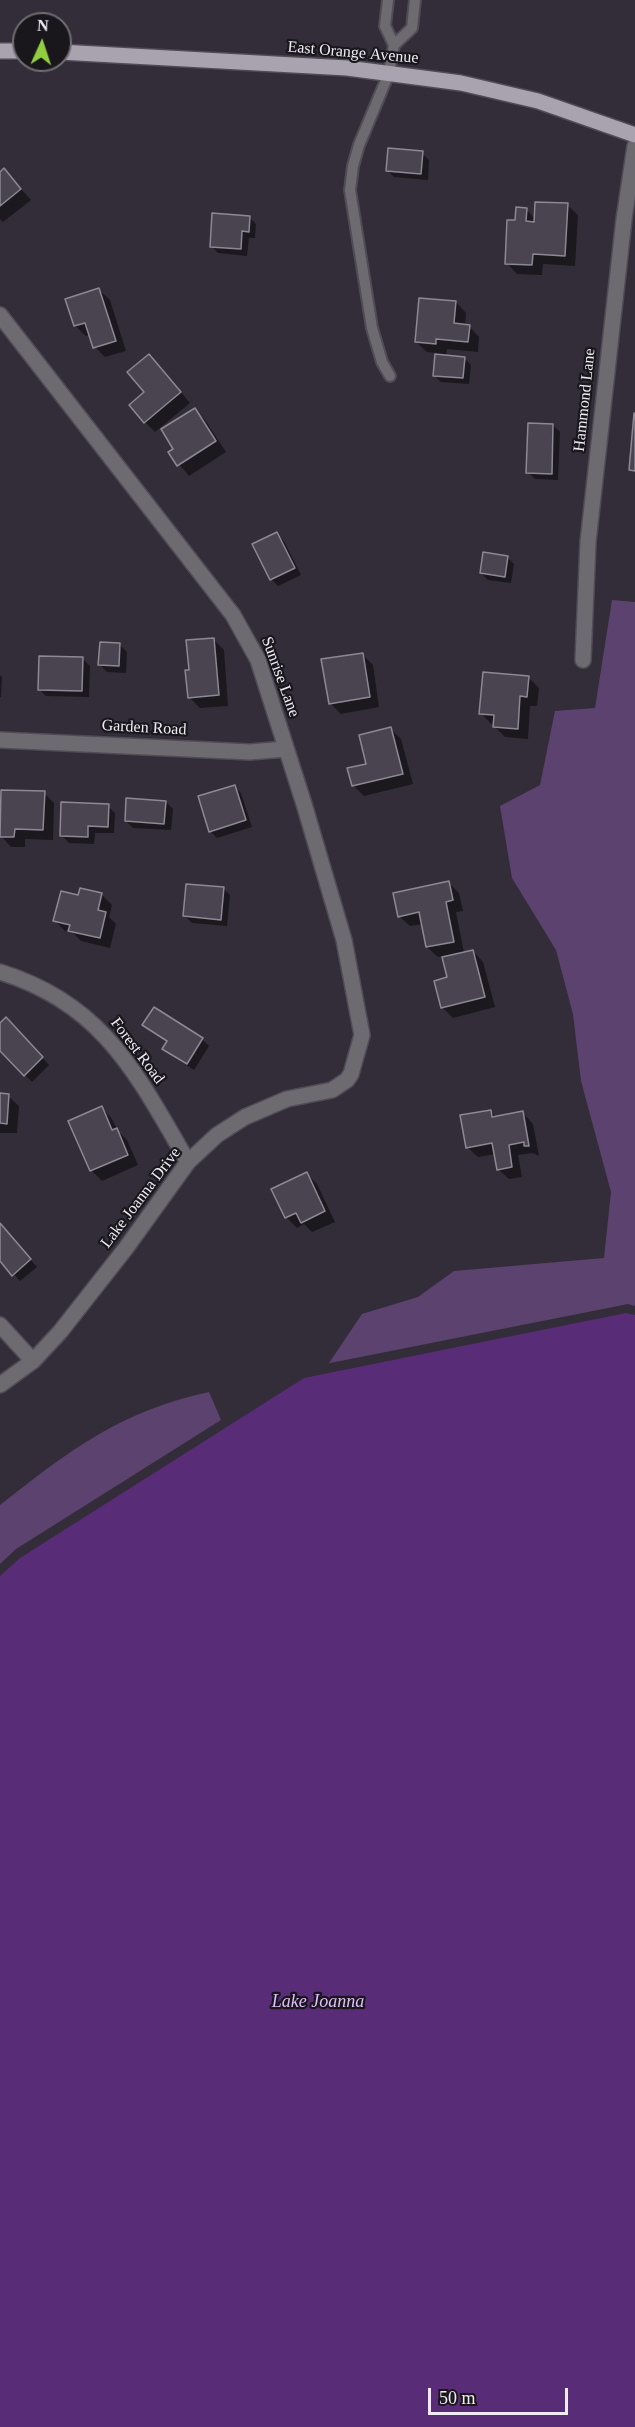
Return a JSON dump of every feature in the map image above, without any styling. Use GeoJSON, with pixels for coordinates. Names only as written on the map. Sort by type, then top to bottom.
{"type":"FeatureCollection","features":[{"type":"Feature","properties":{"kind":"main road","name":"East Orange Avenue"},"geometry":{"type":"LineString","coordinates":[[72,53],[347,68],[461,83],[538,101],[635,135]]}},
{"type":"Feature","properties":{"kind":"street","name":"Hammond Lane"},"geometry":{"type":"LineString","coordinates":[[583,660],[588,542],[624,219],[635,146]]}},
{"type":"Feature","properties":{"kind":"street","name":"Sunrise Lane"},"geometry":{"type":"LineString","coordinates":[[0,315],[233,615],[258,660],[344,940],[361,1023],[360,1049],[351,1074],[344,1083]]}},
{"type":"Feature","properties":{"kind":"street","name":"Garden Road"},"geometry":{"type":"LineString","coordinates":[[0,740],[250,752],[286,749]]}},
{"type":"Feature","properties":{"kind":"street","name":"Forest Road"},"geometry":{"type":"LineString","coordinates":[[0,972],[54,994],[82,1013],[105,1034],[125,1060],[189,1162]]}},
{"type":"Feature","properties":{"kind":"street","name":"Lake Joanna Drive"},"geometry":{"type":"LineString","coordinates":[[0,1385],[33,1361],[60,1332],[189,1162],[217,1135],[245,1117],[287,1099],[321,1094],[344,1083]]}},
{"type":"Feature","properties":{"kind":"street"},"geometry":{"type":"LineString","coordinates":[[0,1325],[33,1361]]}},
{"type":"Feature","properties":{"kind":"lane"},"geometry":{"type":"LineString","coordinates":[[388,0],[385,26],[394,45],[389,73],[359,145],[350,190],[372,328],[382,362],[390,376]]}},
{"type":"Feature","properties":{"kind":"lane"},"geometry":{"type":"LineString","coordinates":[[394,45],[412,28],[415,0]]}},
{"type":"Feature","properties":{"kind":"shaded area"},"geometry":{"type":"Polygon","coordinates":[[[612,600],[635,602],[635,1306],[628,1304],[325,1364],[329,1363],[362,1314],[418,1297],[454,1271],[604,1258],[611,1192],[581,1081],[573,1014],[556,950],[512,878],[500,806],[540,785],[555,711],[595,708],[612,600]]]}},
{"type":"Feature","properties":{"kind":"shaded area"},"geometry":{"type":"Polygon","coordinates":[[[209,1392],[221,1420],[16,1549],[0,1564],[0,1505],[50,1467],[98,1435],[149,1410],[209,1392]]]}},
{"type":"Feature","properties":{"kind":"water","name":"Lake Joanna"},"geometry":{"type":"Polygon","coordinates":[[[626,1313],[635,1315],[635,2427],[0,2427],[0,1576],[20,1558],[304,1378],[626,1313]]]}},
{"type":"Feature","properties":{"kind":"building"},"geometry":{"type":"Polygon","coordinates":[[[388,148],[423,151],[421,174],[386,171],[388,148]]]}},
{"type":"Feature","properties":{"kind":"building"},"geometry":{"type":"Polygon","coordinates":[[[4,168],[21,189],[0,206],[0,172],[4,168]]]}},
{"type":"Feature","properties":{"kind":"building"},"geometry":{"type":"Polygon","coordinates":[[[535,202],[568,203],[565,256],[533,254],[532,265],[505,264],[507,220],[515,220],[516,207],[527,208],[526,221],[534,222],[535,202]]]}},
{"type":"Feature","properties":{"kind":"building"},"geometry":{"type":"Polygon","coordinates":[[[212,213],[250,216],[249,232],[242,231],[241,249],[210,247],[212,213]]]}},
{"type":"Feature","properties":{"kind":"building"},"geometry":{"type":"Polygon","coordinates":[[[99,288],[116,341],[93,348],[85,323],[74,326],[65,299],[99,288]]]}},
{"type":"Feature","properties":{"kind":"building"},"geometry":{"type":"Polygon","coordinates":[[[419,298],[456,301],[454,323],[470,325],[468,342],[436,339],[436,344],[415,342],[419,298]]]}},
{"type":"Feature","properties":{"kind":"building"},"geometry":{"type":"Polygon","coordinates":[[[149,354],[181,392],[144,423],[129,405],[144,392],[127,372],[149,354]]]}},
{"type":"Feature","properties":{"kind":"building"},"geometry":{"type":"Polygon","coordinates":[[[435,354],[465,357],[463,378],[433,376],[435,354]]]}},
{"type":"Feature","properties":{"kind":"building"},"geometry":{"type":"Polygon","coordinates":[[[195,408],[216,441],[177,466],[168,452],[173,449],[161,429],[195,408]]]}},
{"type":"Feature","properties":{"kind":"building"},"geometry":{"type":"Polygon","coordinates":[[[635,413],[635,471],[629,470],[635,413]]]}},
{"type":"Feature","properties":{"kind":"building"},"geometry":{"type":"Polygon","coordinates":[[[528,423],[553,424],[552,474],[526,473],[528,423]]]}},
{"type":"Feature","properties":{"kind":"building"},"geometry":{"type":"Polygon","coordinates":[[[277,532],[295,568],[270,580],[252,544],[277,532]]]}},
{"type":"Feature","properties":{"kind":"building"},"geometry":{"type":"Polygon","coordinates":[[[483,552],[508,556],[505,577],[480,573],[483,552]]]}},
{"type":"Feature","properties":{"kind":"building"},"geometry":{"type":"Polygon","coordinates":[[[214,638],[219,695],[188,698],[185,670],[189,670],[186,640],[214,638]]]}},
{"type":"Feature","properties":{"kind":"building"},"geometry":{"type":"Polygon","coordinates":[[[100,642],[120,643],[119,666],[98,665],[100,642]]]}},
{"type":"Feature","properties":{"kind":"building"},"geometry":{"type":"Polygon","coordinates":[[[363,653],[370,697],[329,704],[321,659],[363,653]]]}},
{"type":"Feature","properties":{"kind":"building"},"geometry":{"type":"Polygon","coordinates":[[[39,656],[83,657],[82,691],[38,690],[39,656]]]}},
{"type":"Feature","properties":{"kind":"building"},"geometry":{"type":"Polygon","coordinates":[[[483,672],[529,676],[527,697],[520,696],[518,729],[493,727],[494,715],[479,714],[483,672]]]}},
{"type":"Feature","properties":{"kind":"building"},"geometry":{"type":"Polygon","coordinates":[[[391,727],[403,774],[352,786],[347,768],[366,764],[359,735],[391,727]]]}},
{"type":"Feature","properties":{"kind":"building"},"geometry":{"type":"Polygon","coordinates":[[[235,785],[246,820],[209,832],[198,796],[235,785]]]}},
{"type":"Feature","properties":{"kind":"building"},"geometry":{"type":"Polygon","coordinates":[[[1,790],[45,791],[43,830],[15,829],[14,837],[0,837],[1,790]]]}},
{"type":"Feature","properties":{"kind":"building"},"geometry":{"type":"Polygon","coordinates":[[[126,798],[166,801],[164,824],[125,821],[126,798]]]}},
{"type":"Feature","properties":{"kind":"building"},"geometry":{"type":"Polygon","coordinates":[[[61,802],[109,804],[108,827],[88,826],[88,837],[60,836],[61,802]]]}},
{"type":"Feature","properties":{"kind":"building"},"geometry":{"type":"Polygon","coordinates":[[[449,881],[453,900],[446,902],[454,942],[426,947],[419,912],[398,917],[393,893],[449,881]]]}},
{"type":"Feature","properties":{"kind":"building"},"geometry":{"type":"Polygon","coordinates":[[[186,884],[224,887],[221,920],[183,916],[186,884]]]}},
{"type":"Feature","properties":{"kind":"building"},"geometry":{"type":"Polygon","coordinates":[[[80,888],[102,893],[98,910],[106,912],[100,938],[68,931],[70,925],[53,921],[61,891],[78,895],[80,888]]]}},
{"type":"Feature","properties":{"kind":"building"},"geometry":{"type":"Polygon","coordinates":[[[473,950],[485,997],[441,1008],[434,981],[447,977],[442,957],[473,950]]]}},
{"type":"Feature","properties":{"kind":"building"},"geometry":{"type":"Polygon","coordinates":[[[154,1007],[203,1038],[187,1064],[162,1049],[167,1041],[142,1025],[154,1007]]]}},
{"type":"Feature","properties":{"kind":"building"},"geometry":{"type":"Polygon","coordinates":[[[6,1017],[43,1057],[24,1076],[0,1051],[0,1023],[6,1017]]]}},
{"type":"Feature","properties":{"kind":"building"},"geometry":{"type":"Polygon","coordinates":[[[0,1093],[9,1094],[7,1124],[0,1123],[0,1093]]]}},
{"type":"Feature","properties":{"kind":"building"},"geometry":{"type":"Polygon","coordinates":[[[102,1106],[112,1130],[117,1128],[128,1155],[90,1171],[68,1121],[102,1106]]]}},
{"type":"Feature","properties":{"kind":"building"},"geometry":{"type":"Polygon","coordinates":[[[491,1110],[492,1117],[523,1111],[529,1146],[524,1146],[524,1142],[509,1145],[512,1167],[497,1170],[492,1143],[466,1148],[460,1115],[491,1110]]]}},
{"type":"Feature","properties":{"kind":"building"},"geometry":{"type":"Polygon","coordinates":[[[307,1172],[325,1211],[301,1223],[296,1213],[285,1218],[271,1189],[307,1172]]]}},
{"type":"Feature","properties":{"kind":"building"},"geometry":{"type":"Polygon","coordinates":[[[0,1223],[31,1259],[12,1276],[0,1261],[0,1223]]]}}]}
